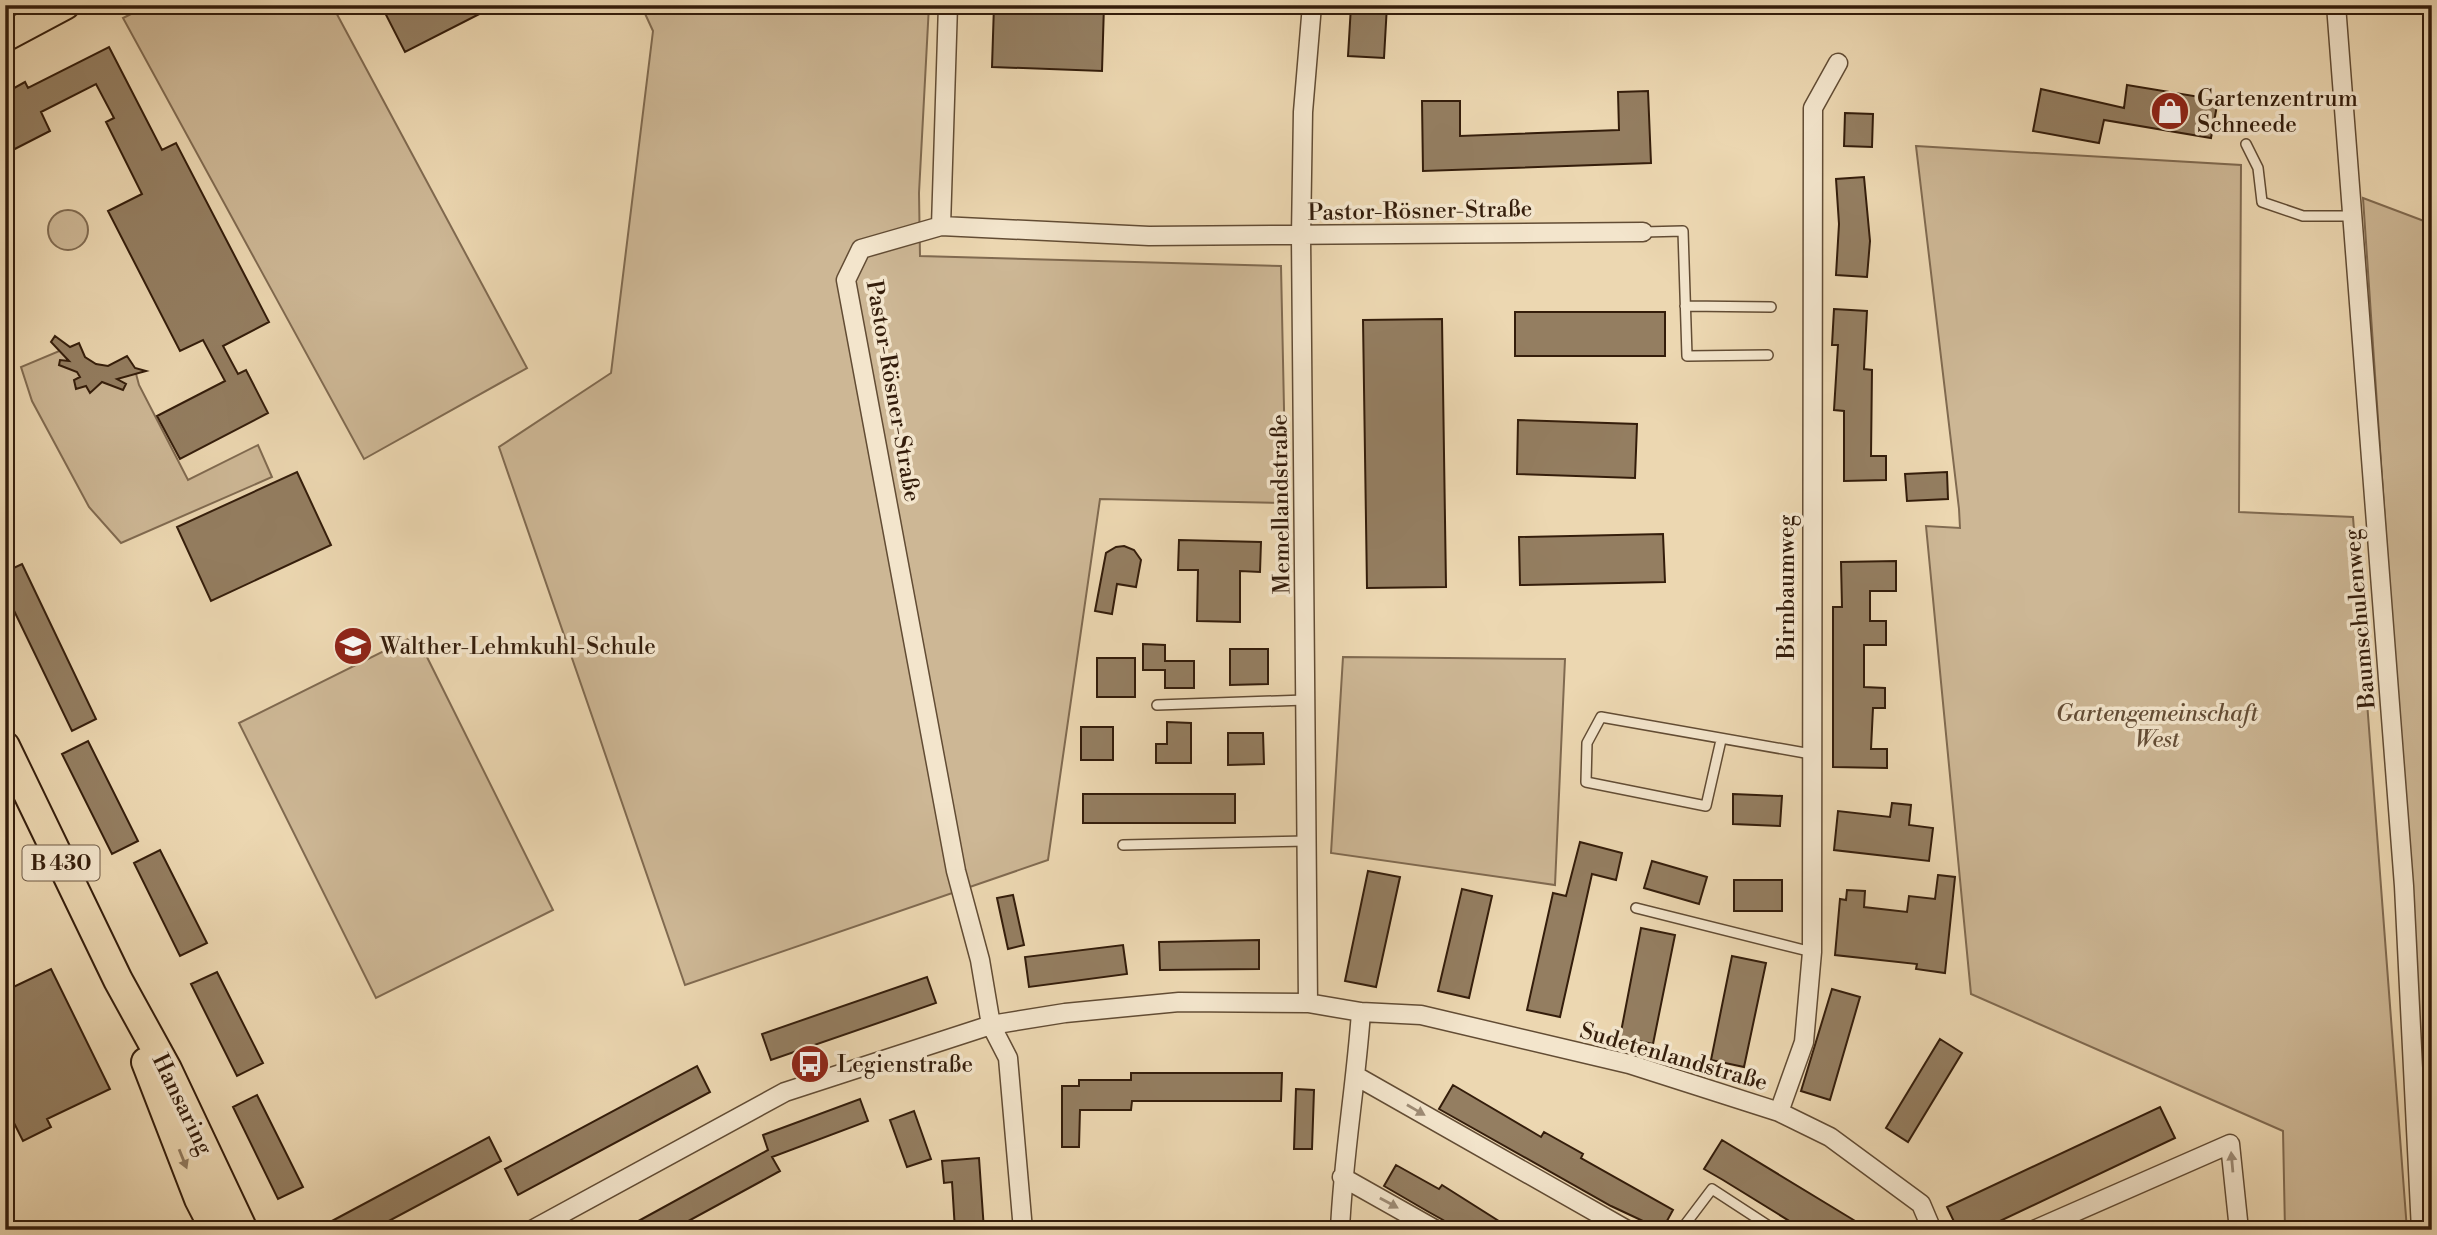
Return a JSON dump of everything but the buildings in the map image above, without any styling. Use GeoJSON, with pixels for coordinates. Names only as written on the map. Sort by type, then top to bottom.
{"type":"FeatureCollection","features":[{"type":"Feature","properties":{"kind":"main road"},"geometry":{"type":"LineString","coordinates":[[5,37],[65,5]]}},
{"type":"Feature","properties":{"kind":"main road","name":"Hansaring"},"geometry":{"type":"LineString","coordinates":[[5,746],[118,980],[167,1069],[243,1230]]}},
{"type":"Feature","properties":{"kind":"main road","name":"Hansaring"},"geometry":{"type":"LineString","coordinates":[[118,980],[151,1078],[215,1230]]}},
{"type":"Feature","properties":{"kind":"street"},"geometry":{"type":"LineString","coordinates":[[941,226],[948,5]]}},
{"type":"Feature","properties":{"kind":"street","name":"Memellandstraße"},"geometry":{"type":"LineString","coordinates":[[1308,1003],[1301,236],[1303,112],[1312,5]]}},
{"type":"Feature","properties":{"kind":"street","name":"Baumschulenweg"},"geometry":{"type":"LineString","coordinates":[[2336,5],[2404,886],[2421,1230]]}},
{"type":"Feature","properties":{"kind":"street","name":"Birnbaumweg"},"geometry":{"type":"LineString","coordinates":[[1779,1112],[1804,1042],[1812,952],[1810,513],[1815,246],[1813,108],[1839,63]]}},
{"type":"Feature","properties":{"kind":"street","name":"Pastor-Rösner-Straße"},"geometry":{"type":"LineString","coordinates":[[1023,1230],[1008,1058],[991,1025],[980,960],[956,871],[846,280],[861,249],[941,226],[1149,236],[1643,232]]}},
{"type":"Feature","properties":{"kind":"street"},"geometry":{"type":"LineString","coordinates":[[532,1230],[785,1092],[991,1025],[1065,1013],[1180,1002],[1308,1003]]}},
{"type":"Feature","properties":{"kind":"street","name":"Sudetenlandstraße"},"geometry":{"type":"LineString","coordinates":[[1308,1003],[1361,1012],[1421,1015],[1629,1064],[1779,1112],[1830,1137],[1921,1204],[1932,1230]]}},
{"type":"Feature","properties":{"kind":"street"},"geometry":{"type":"LineString","coordinates":[[1340,1230],[1342,1177],[1356,1076],[1361,1012]]}},
{"type":"Feature","properties":{"kind":"street"},"geometry":{"type":"LineString","coordinates":[[1356,1076],[1627,1230]]}},
{"type":"Feature","properties":{"kind":"street"},"geometry":{"type":"LineString","coordinates":[[2034,1230],[2230,1144],[2239,1230]]}},
{"type":"Feature","properties":{"kind":"street"},"geometry":{"type":"LineString","coordinates":[[1342,1177],[1436,1230]]}},
{"type":"Feature","properties":{"kind":"lane"},"geometry":{"type":"LineString","coordinates":[[2246,144],[2258,168],[2262,202],[2303,216],[2351,216]]}},
{"type":"Feature","properties":{"kind":"lane"},"geometry":{"type":"LineString","coordinates":[[1643,232],[1684,231],[1687,356],[1768,355]]}},
{"type":"Feature","properties":{"kind":"lane"},"geometry":{"type":"LineString","coordinates":[[1685,306],[1771,307]]}},
{"type":"Feature","properties":{"kind":"lane"},"geometry":{"type":"LineString","coordinates":[[1157,705],[1307,700]]}},
{"type":"Feature","properties":{"kind":"lane"},"geometry":{"type":"LineString","coordinates":[[1721,740],[1706,806],[1586,782],[1587,743],[1601,716],[1721,740],[1811,754]]}},
{"type":"Feature","properties":{"kind":"lane"},"geometry":{"type":"LineString","coordinates":[[1123,845],[1307,841]]}},
{"type":"Feature","properties":{"kind":"lane"},"geometry":{"type":"LineString","coordinates":[[1636,908],[1812,952]]}},
{"type":"Feature","properties":{"kind":"lane"},"geometry":{"type":"LineString","coordinates":[[1681,1230],[1712,1189],[1775,1230]]}},
{"type":"Feature","properties":{"kind":"green space"},"geometry":{"type":"Polygon","coordinates":[[[149,5],[332,5],[527,368],[364,459],[123,18],[149,5]]]}},
{"type":"Feature","properties":{"kind":"green space"},"geometry":{"type":"Polygon","coordinates":[[[641,5],[929,5],[919,193],[920,256],[1281,266],[1286,503],[1100,499],[1048,860],[685,985],[499,447],[611,373],[653,31],[641,5]]]}},
{"type":"Feature","properties":{"kind":"green space","name":"Gartengemeinschaft West"},"geometry":{"type":"Polygon","coordinates":[[[1916,146],[2241,165],[2239,512],[2353,517],[2407,1230],[2285,1230],[2283,1131],[1971,994],[1926,526],[1960,528],[1959,509],[1916,146]]]}},
{"type":"Feature","properties":{"kind":"green space"},"geometry":{"type":"Polygon","coordinates":[[[2363,198],[2432,224],[2432,1204],[2431,1199],[2363,198]]]}},
{"type":"Feature","properties":{"kind":"green space"},"geometry":{"type":"Polygon","coordinates":[[[68,210],[76,211],[82,216],[87,222],[87,238],[82,244],[76,249],[68,250],[60,249],[54,244],[49,238],[48,230],[49,222],[54,216],[60,211],[68,210]]]}},
{"type":"Feature","properties":{"kind":"green space"},"geometry":{"type":"Polygon","coordinates":[[[64,349],[73,366],[135,370],[139,385],[188,480],[258,445],[272,477],[121,543],[89,507],[32,401],[21,367],[64,349]]]}},
{"type":"Feature","properties":{"kind":"green space"},"geometry":{"type":"Polygon","coordinates":[[[416,635],[553,910],[376,998],[239,723],[416,635]]]}},
{"type":"Feature","properties":{"kind":"green space"},"geometry":{"type":"Polygon","coordinates":[[[1343,657],[1565,659],[1555,885],[1331,853],[1343,657]]]}},
{"type":"Feature","properties":{"kind":"place","name":"Gartenzentrum Schneede"},"geometry":{"type":"Point","coordinates":[2170,111]}},
{"type":"Feature","properties":{"kind":"place","name":"Walther-Lehmkuhl-Schule"},"geometry":{"type":"Point","coordinates":[353,646]}},
{"type":"Feature","properties":{"kind":"place","name":"Legienstraße"},"geometry":{"type":"Point","coordinates":[810,1064]}}]}
